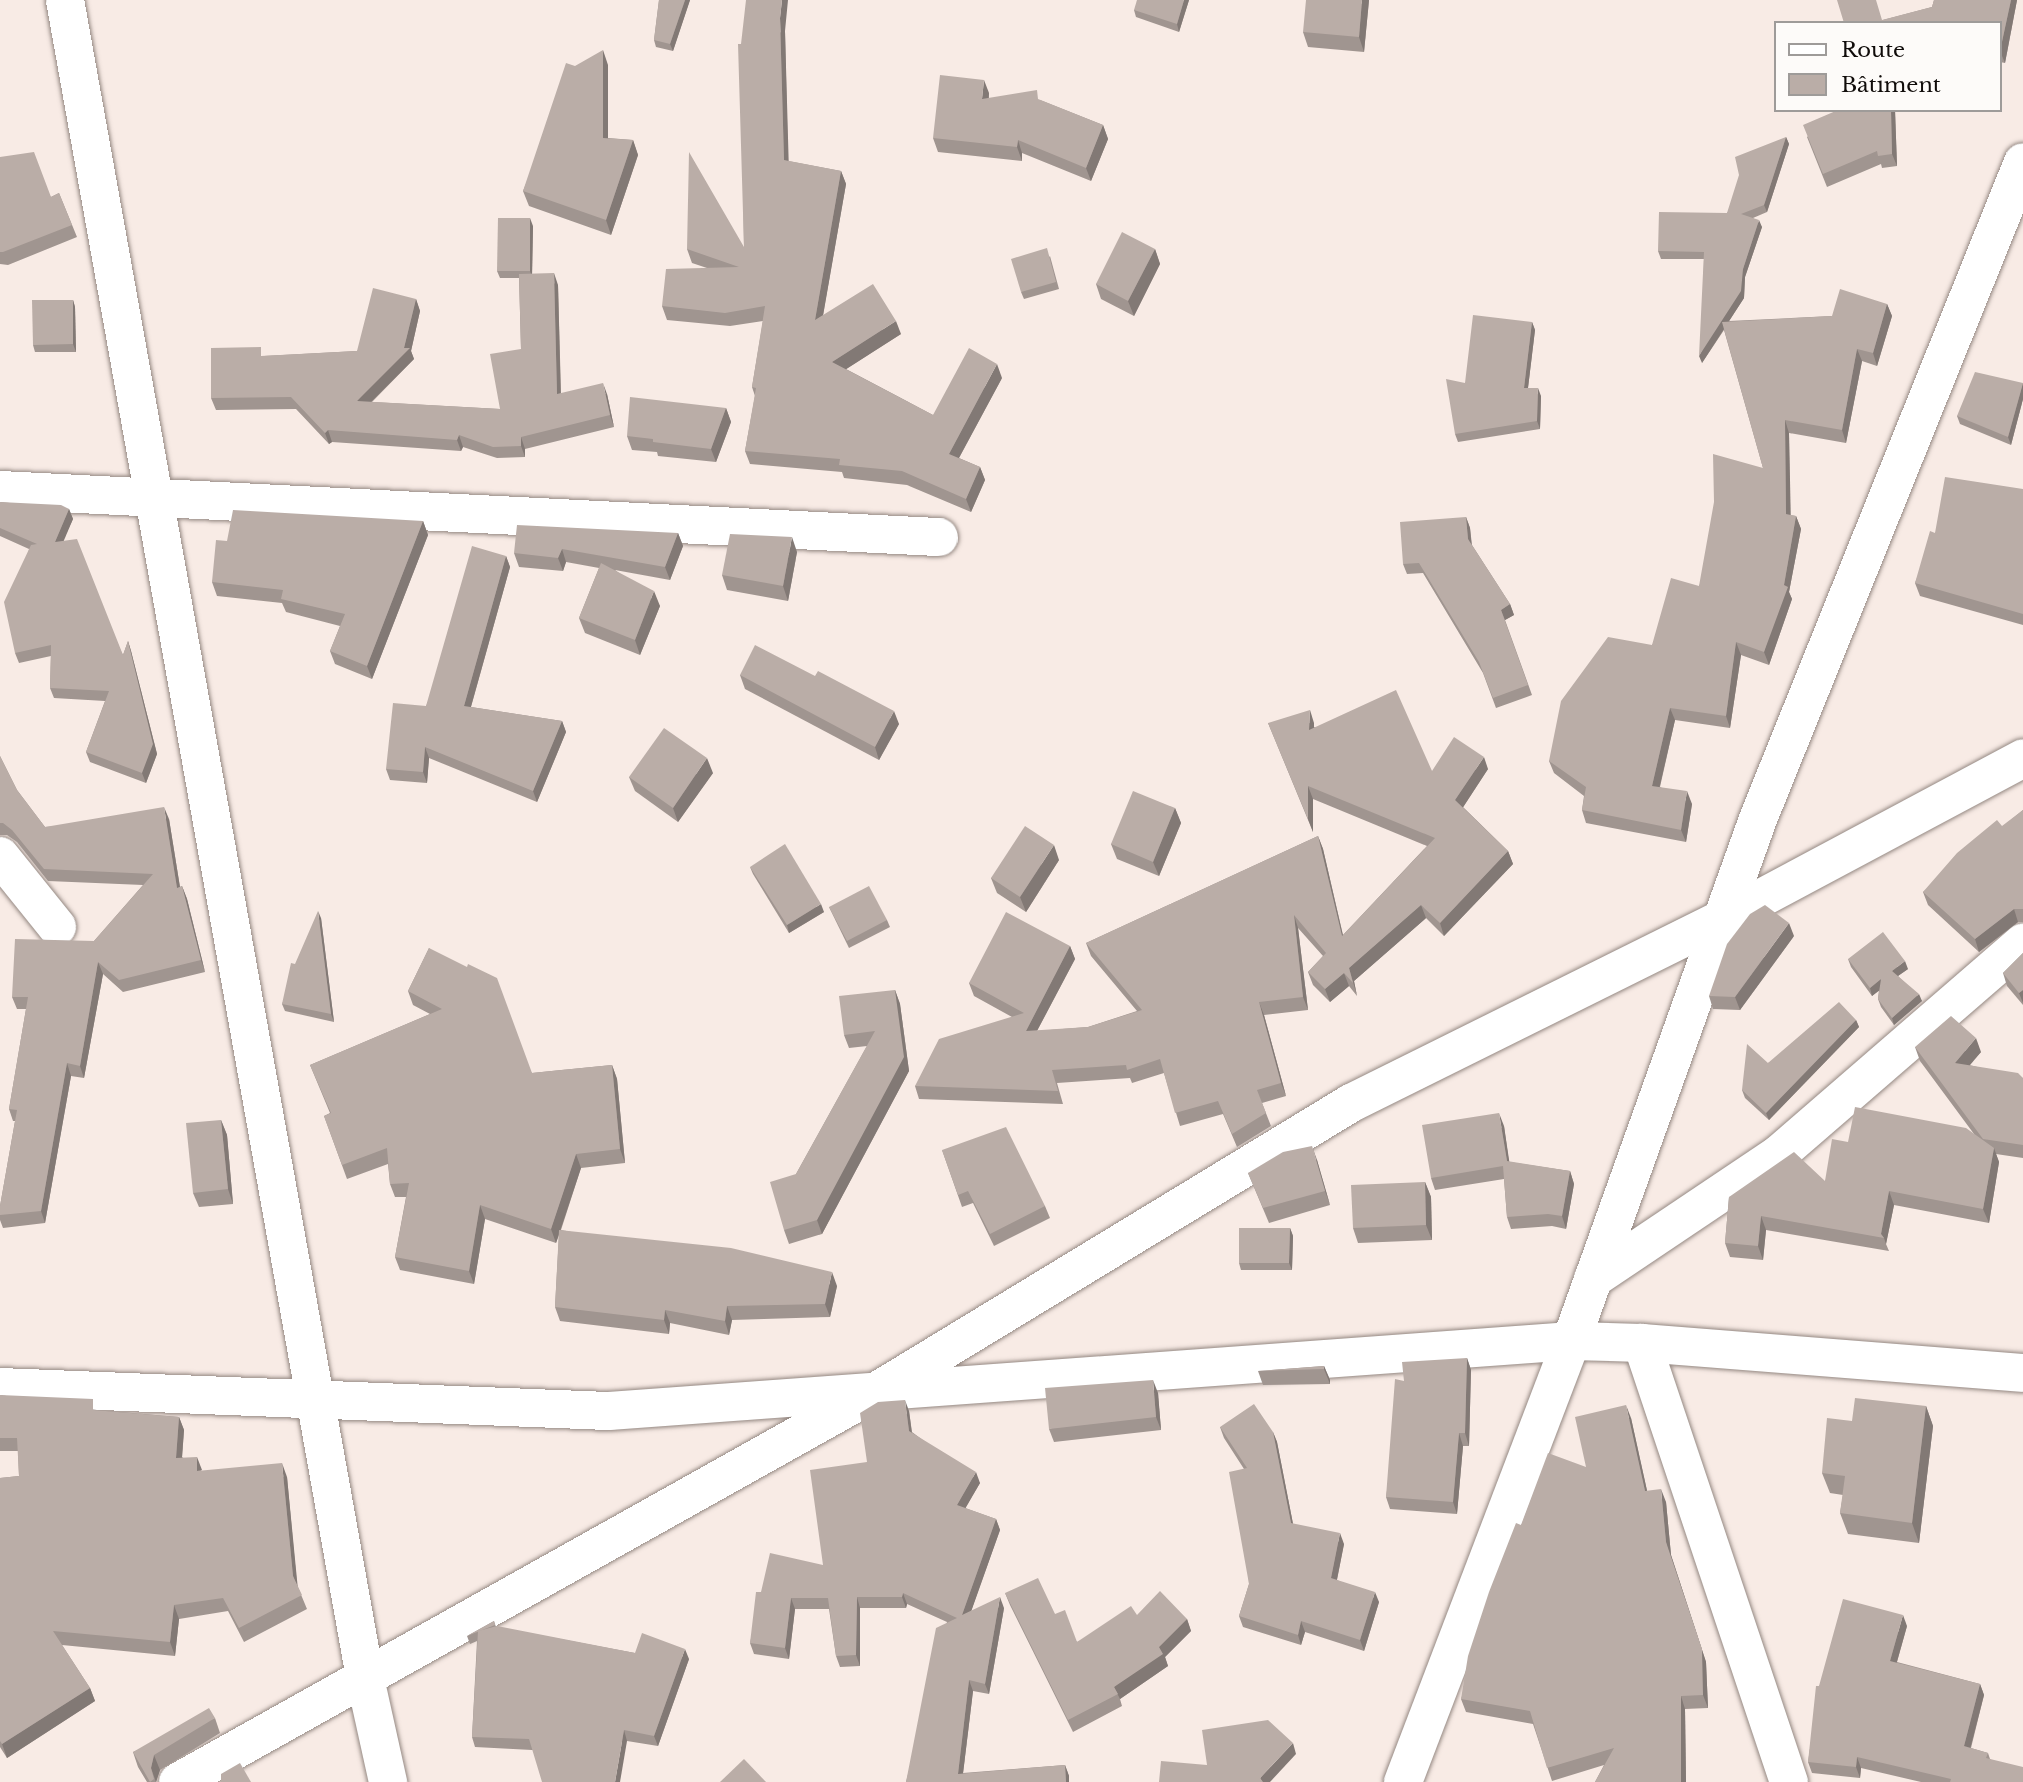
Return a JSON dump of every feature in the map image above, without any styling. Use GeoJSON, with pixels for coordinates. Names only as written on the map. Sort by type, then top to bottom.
{"type":"FeatureCollection","features":[{"type":"Feature","properties":{"kind":"street"},"geometry":{"type":"LineString","coordinates":[[65,0],[365,1678],[388,1782]]}},
{"type":"Feature","properties":{"kind":"street"},"geometry":{"type":"LineString","coordinates":[[1403,1782],[1571,1341],[1758,819],[2023,162]]}},
{"type":"Feature","properties":{"kind":"street"},"geometry":{"type":"LineString","coordinates":[[0,490],[939,537]]}},
{"type":"Feature","properties":{"kind":"street"},"geometry":{"type":"LineString","coordinates":[[177,1782],[877,1391],[1351,1103],[1722,919],[2023,758]]}},
{"type":"Feature","properties":{"kind":"street"},"geometry":{"type":"LineString","coordinates":[[0,856],[57,927]]}},
{"type":"Feature","properties":{"kind":"street"},"geometry":{"type":"LineString","coordinates":[[1593,1279],[1779,1154],[2023,943]]}},
{"type":"Feature","properties":{"kind":"street"},"geometry":{"type":"LineString","coordinates":[[0,1387],[609,1411],[1571,1341],[1642,1343],[2023,1373]]}},
{"type":"Feature","properties":{"kind":"street"},"geometry":{"type":"LineString","coordinates":[[1642,1343],[1789,1782]]}},
{"type":"Feature","properties":{"kind":"building"},"geometry":{"type":"Polygon","coordinates":[[[659,0],[685,0],[670,44],[654,40],[659,0]]]}},
{"type":"Feature","properties":{"kind":"building"},"geometry":{"type":"Polygon","coordinates":[[[746,0],[782,0],[780,18],[784,160],[841,171],[815,320],[873,284],[896,321],[832,362],[933,415],[969,348],[997,364],[949,454],[980,467],[966,499],[902,471],[839,465],[840,459],[745,451],[756,388],[752,387],[765,306],[725,313],[662,306],[666,269],[739,267],[687,249],[689,152],[744,247],[738,44],[741,44],[746,0]]]}},
{"type":"Feature","properties":{"kind":"building"},"geometry":{"type":"Polygon","coordinates":[[[1137,0],[1184,0],[1177,24],[1134,10],[1137,0]]]}},
{"type":"Feature","properties":{"kind":"building"},"geometry":{"type":"Polygon","coordinates":[[[1306,0],[1362,0],[1359,37],[1303,32],[1306,0]]]}},
{"type":"Feature","properties":{"kind":"building"},"geometry":{"type":"Polygon","coordinates":[[[1837,0],[1876,0],[1882,20],[1932,7],[1934,0],[2011,0],[2002,42],[2002,21],[1843,21],[1837,0]]]}},
{"type":"Feature","properties":{"kind":"building"},"geometry":{"type":"Polygon","coordinates":[[[603,50],[603,138],[633,140],[606,220],[523,191],[566,63],[575,66],[603,50]]]}},
{"type":"Feature","properties":{"kind":"building"},"geometry":{"type":"Polygon","coordinates":[[[940,75],[984,80],[982,99],[1037,90],[1038,99],[1103,125],[1086,168],[1018,140],[1017,147],[933,138],[940,75]]]}},
{"type":"Feature","properties":{"kind":"building"},"geometry":{"type":"Polygon","coordinates":[[[1833,112],[1891,112],[1892,154],[1878,156],[1877,151],[1823,174],[1803,125],[1833,112]]]}},
{"type":"Feature","properties":{"kind":"building"},"geometry":{"type":"Polygon","coordinates":[[[1786,137],[1764,205],[1741,214],[1759,220],[1743,269],[1741,291],[1699,356],[1704,252],[1658,251],[1659,212],[1727,213],[1739,175],[1735,157],[1786,137]]]}},
{"type":"Feature","properties":{"kind":"building"},"geometry":{"type":"Polygon","coordinates":[[[34,152],[51,197],[59,193],[72,225],[0,252],[0,157],[34,152]]]}},
{"type":"Feature","properties":{"kind":"building"},"geometry":{"type":"Polygon","coordinates":[[[498,218],[530,218],[530,271],[497,271],[498,218]]]}},
{"type":"Feature","properties":{"kind":"building"},"geometry":{"type":"Polygon","coordinates":[[[1122,232],[1155,249],[1128,301],[1096,284],[1122,232]]]}},
{"type":"Feature","properties":{"kind":"building"},"geometry":{"type":"Polygon","coordinates":[[[1047,248],[1056,282],[1021,292],[1011,259],[1047,248]]]}},
{"type":"Feature","properties":{"kind":"building"},"geometry":{"type":"Polygon","coordinates":[[[554,273],[557,394],[603,383],[610,415],[521,437],[521,446],[493,447],[459,435],[457,440],[328,430],[325,433],[291,397],[211,398],[211,348],[261,347],[261,356],[357,351],[373,288],[416,299],[404,348],[410,348],[357,401],[500,409],[490,354],[521,349],[519,274],[554,273]]]}},
{"type":"Feature","properties":{"kind":"building"},"geometry":{"type":"Polygon","coordinates":[[[1840,289],[1887,304],[1873,353],[1857,349],[1842,430],[1785,420],[1786,514],[1796,516],[1784,585],[1788,587],[1764,652],[1736,642],[1726,716],[1670,708],[1652,786],[1687,791],[1681,830],[1582,810],[1586,787],[1549,761],[1561,701],[1608,637],[1652,645],[1671,578],[1699,586],[1714,502],[1713,454],[1763,468],[1722,322],[1832,316],[1840,289]]]}},
{"type":"Feature","properties":{"kind":"building"},"geometry":{"type":"Polygon","coordinates":[[[32,300],[73,300],[73,344],[33,345],[32,300]]]}},
{"type":"Feature","properties":{"kind":"building"},"geometry":{"type":"Polygon","coordinates":[[[1473,315],[1532,322],[1524,388],[1538,388],[1537,421],[1455,434],[1446,379],[1465,383],[1473,315]]]}},
{"type":"Feature","properties":{"kind":"building"},"geometry":{"type":"Polygon","coordinates":[[[1975,372],[2023,383],[2008,437],[1957,416],[1975,372]]]}},
{"type":"Feature","properties":{"kind":"building"},"geometry":{"type":"Polygon","coordinates":[[[630,397],[726,408],[711,449],[627,436],[630,397]]]}},
{"type":"Feature","properties":{"kind":"building"},"geometry":{"type":"Polygon","coordinates":[[[1945,477],[2023,489],[2023,614],[1915,583],[1930,531],[1935,533],[1945,477]]]}},
{"type":"Feature","properties":{"kind":"building"},"geometry":{"type":"Polygon","coordinates":[[[0,502],[61,505],[69,509],[55,542],[77,539],[123,655],[128,641],[153,744],[142,773],[86,752],[109,691],[50,688],[51,645],[15,653],[4,602],[31,545],[37,544],[0,528],[0,502]]]}},
{"type":"Feature","properties":{"kind":"building"},"geometry":{"type":"Polygon","coordinates":[[[233,510],[423,521],[367,666],[330,651],[345,614],[281,599],[283,590],[212,582],[216,540],[227,541],[233,510]]]}},
{"type":"Feature","properties":{"kind":"building"},"geometry":{"type":"Polygon","coordinates":[[[1466,517],[1468,539],[1510,604],[1501,610],[1528,685],[1493,698],[1479,662],[1419,563],[1403,564],[1400,522],[1466,517]]]}},
{"type":"Feature","properties":{"kind":"building"},"geometry":{"type":"Polygon","coordinates":[[[517,525],[678,533],[665,567],[562,549],[558,558],[514,553],[517,525]]]}},
{"type":"Feature","properties":{"kind":"building"},"geometry":{"type":"Polygon","coordinates":[[[730,534],[792,537],[783,586],[722,575],[730,534]]]}},
{"type":"Feature","properties":{"kind":"building"},"geometry":{"type":"Polygon","coordinates":[[[472,546],[506,556],[464,706],[562,721],[533,791],[425,747],[423,772],[386,769],[393,703],[426,706],[472,546]]]}},
{"type":"Feature","properties":{"kind":"building"},"geometry":{"type":"Polygon","coordinates":[[[601,563],[654,591],[635,640],[579,618],[601,563]]]}},
{"type":"Feature","properties":{"kind":"building"},"geometry":{"type":"Polygon","coordinates":[[[755,645],[815,676],[818,671],[894,711],[875,747],[740,675],[755,645]]]}},
{"type":"Feature","properties":{"kind":"building"},"geometry":{"type":"Polygon","coordinates":[[[1396,690],[1432,771],[1454,737],[1484,757],[1455,800],[1508,851],[1440,923],[1421,905],[1349,968],[1353,983],[1344,973],[1325,989],[1308,972],[1326,953],[1294,915],[1303,997],[1259,1002],[1281,1083],[1257,1090],[1266,1113],[1232,1134],[1218,1101],[1175,1113],[1160,1059],[1127,1070],[1126,1065],[1052,1070],[1058,1091],[915,1086],[939,1039],[1024,1013],[969,983],[1006,912],[1070,946],[1026,1031],[1088,1027],[1142,1010],[1086,943],[1318,836],[1342,936],[1435,838],[1308,786],[1308,819],[1268,723],[1310,710],[1309,730],[1396,690]]]}},
{"type":"Feature","properties":{"kind":"building"},"geometry":{"type":"Polygon","coordinates":[[[664,728],[707,758],[673,808],[629,777],[664,728]]]}},
{"type":"Feature","properties":{"kind":"building"},"geometry":{"type":"Polygon","coordinates":[[[0,756],[17,790],[45,827],[164,807],[177,888],[182,886],[201,960],[119,980],[98,962],[80,1066],[67,1063],[41,1211],[0,1215],[17,1110],[9,1109],[28,997],[12,997],[15,939],[94,941],[153,874],[44,869],[12,830],[0,823],[0,756]]]}},
{"type":"Feature","properties":{"kind":"building"},"geometry":{"type":"Polygon","coordinates":[[[1133,791],[1175,808],[1153,862],[1111,844],[1133,791]]]}},
{"type":"Feature","properties":{"kind":"building"},"geometry":{"type":"Polygon","coordinates":[[[2023,810],[2023,909],[2014,909],[1975,939],[1923,892],[1957,853],[1997,820],[2002,826],[2023,810]]]}},
{"type":"Feature","properties":{"kind":"building"},"geometry":{"type":"Polygon","coordinates":[[[1025,826],[1054,845],[1020,897],[991,878],[1025,826]]]}},
{"type":"Feature","properties":{"kind":"building"},"geometry":{"type":"Polygon","coordinates":[[[785,844],[821,904],[787,925],[750,867],[785,844]]]}},
{"type":"Feature","properties":{"kind":"building"},"geometry":{"type":"Polygon","coordinates":[[[869,886],[887,920],[847,941],[829,907],[869,886]]]}},
{"type":"Feature","properties":{"kind":"building"},"geometry":{"type":"Polygon","coordinates":[[[1765,905],[1789,923],[1735,997],[1709,996],[1727,944],[1750,914],[1765,905]]]}},
{"type":"Feature","properties":{"kind":"building"},"geometry":{"type":"Polygon","coordinates":[[[318,911],[331,1014],[282,1004],[291,963],[295,964],[318,911]]]}},
{"type":"Feature","properties":{"kind":"building"},"geometry":{"type":"Polygon","coordinates":[[[1883,932],[1905,961],[1892,971],[1919,994],[1892,1018],[1878,999],[1881,979],[1870,988],[1848,959],[1883,932]]]}},
{"type":"Feature","properties":{"kind":"building"},"geometry":{"type":"Polygon","coordinates":[[[429,948],[497,978],[532,1073],[612,1065],[620,1149],[576,1154],[551,1229],[480,1205],[469,1271],[395,1257],[409,1183],[390,1184],[387,1148],[342,1165],[324,1116],[331,1113],[310,1065],[442,1009],[408,991],[429,948]]]}},
{"type":"Feature","properties":{"kind":"building"},"geometry":{"type":"Polygon","coordinates":[[[2023,953],[2023,990],[2019,993],[2003,973],[2023,953]]]}},
{"type":"Feature","properties":{"kind":"building"},"geometry":{"type":"Polygon","coordinates":[[[895,990],[904,1057],[817,1220],[784,1230],[770,1182],[796,1174],[875,1031],[844,1035],[839,996],[895,990]]]}},
{"type":"Feature","properties":{"kind":"building"},"geometry":{"type":"Polygon","coordinates":[[[1839,1002],[1856,1020],[1766,1113],[1742,1090],[1747,1044],[1768,1063],[1839,1002]]]}},
{"type":"Feature","properties":{"kind":"building"},"geometry":{"type":"Polygon","coordinates":[[[1951,1016],[1976,1038],[1955,1063],[2018,1073],[2023,1078],[2023,1145],[1983,1139],[1915,1047],[1951,1016]]]}},
{"type":"Feature","properties":{"kind":"building"},"geometry":{"type":"Polygon","coordinates":[[[1855,1107],[1966,1128],[1994,1148],[1983,1209],[1889,1191],[1881,1234],[1884,1238],[1761,1216],[1758,1246],[1725,1243],[1729,1197],[1794,1152],[1825,1181],[1832,1139],[1848,1142],[1855,1107]]]}},
{"type":"Feature","properties":{"kind":"building"},"geometry":{"type":"Polygon","coordinates":[[[1499,1113],[1507,1161],[1570,1171],[1562,1216],[1548,1214],[1507,1217],[1503,1166],[1431,1178],[1422,1125],[1499,1113]]]}},
{"type":"Feature","properties":{"kind":"building"},"geometry":{"type":"Polygon","coordinates":[[[221,1120],[228,1189],[193,1193],[186,1123],[221,1120]]]}},
{"type":"Feature","properties":{"kind":"building"},"geometry":{"type":"Polygon","coordinates":[[[1006,1127],[1045,1206],[990,1234],[968,1191],[958,1195],[942,1150],[1006,1127]]]}},
{"type":"Feature","properties":{"kind":"building"},"geometry":{"type":"Polygon","coordinates":[[[1312,1146],[1325,1191],[1263,1208],[1248,1173],[1283,1152],[1312,1146]]]}},
{"type":"Feature","properties":{"kind":"building"},"geometry":{"type":"Polygon","coordinates":[[[1425,1182],[1426,1225],[1353,1228],[1351,1185],[1425,1182]]]}},
{"type":"Feature","properties":{"kind":"building"},"geometry":{"type":"Polygon","coordinates":[[[1239,1228],[1290,1228],[1289,1263],[1239,1263],[1239,1228]]]}},
{"type":"Feature","properties":{"kind":"building"},"geometry":{"type":"Polygon","coordinates":[[[559,1230],[731,1248],[832,1272],[825,1304],[727,1306],[725,1321],[665,1310],[664,1320],[555,1307],[559,1230]]]}},
{"type":"Feature","properties":{"kind":"building"},"geometry":{"type":"Polygon","coordinates":[[[1467,1358],[1465,1433],[1459,1433],[1453,1502],[1386,1497],[1395,1379],[1404,1381],[1402,1362],[1467,1358]]]}},
{"type":"Feature","properties":{"kind":"building"},"geometry":{"type":"Polygon","coordinates":[[[1324,1366],[1324,1369],[1258,1371],[1324,1366]]]}},
{"type":"Feature","properties":{"kind":"building"},"geometry":{"type":"Polygon","coordinates":[[[1153,1380],[1156,1417],[1049,1429],[1045,1388],[1153,1380]]]}},
{"type":"Feature","properties":{"kind":"building"},"geometry":{"type":"Polygon","coordinates":[[[0,1395],[93,1399],[93,1410],[179,1417],[176,1458],[197,1457],[197,1471],[282,1463],[293,1576],[302,1595],[239,1628],[223,1598],[174,1605],[170,1642],[53,1631],[90,1688],[2,1744],[0,1478],[19,1476],[17,1438],[0,1438],[0,1395]]]}},
{"type":"Feature","properties":{"kind":"building"},"geometry":{"type":"Polygon","coordinates":[[[1855,1398],[1926,1406],[1912,1523],[1840,1513],[1845,1476],[1822,1473],[1827,1418],[1852,1421],[1855,1398]]]}},
{"type":"Feature","properties":{"kind":"building"},"geometry":{"type":"Polygon","coordinates":[[[905,1400],[909,1431],[976,1472],[957,1505],[996,1519],[962,1615],[1000,1597],[985,1684],[969,1680],[958,1774],[1065,1765],[1066,1782],[906,1782],[936,1628],[957,1618],[903,1593],[902,1597],[857,1597],[856,1655],[836,1656],[828,1598],[791,1598],[785,1648],[750,1643],[756,1592],[761,1592],[770,1553],[823,1565],[810,1470],[867,1462],[860,1413],[878,1402],[905,1400]]]}},
{"type":"Feature","properties":{"kind":"building"},"geometry":{"type":"Polygon","coordinates":[[[1254,1404],[1273,1432],[1291,1523],[1340,1533],[1331,1578],[1375,1592],[1360,1640],[1301,1621],[1298,1635],[1239,1616],[1249,1584],[1229,1472],[1247,1468],[1220,1427],[1254,1404]]]}},
{"type":"Feature","properties":{"kind":"building"},"geometry":{"type":"Polygon","coordinates":[[[1626,1405],[1645,1491],[1661,1489],[1666,1542],[1702,1649],[1703,1695],[1681,1696],[1681,1782],[1595,1782],[1614,1748],[1547,1768],[1530,1711],[1461,1699],[1468,1656],[1489,1592],[1516,1523],[1521,1525],[1548,1453],[1586,1467],[1575,1417],[1626,1405]]]}},
{"type":"Feature","properties":{"kind":"building"},"geometry":{"type":"Polygon","coordinates":[[[1038,1578],[1055,1614],[1065,1610],[1077,1642],[1131,1606],[1137,1615],[1160,1591],[1187,1619],[1159,1647],[1163,1654],[1114,1687],[1118,1694],[1068,1720],[1005,1593],[1038,1578]]]}},
{"type":"Feature","properties":{"kind":"building"},"geometry":{"type":"Polygon","coordinates":[[[1843,1599],[1903,1615],[1890,1661],[1980,1684],[1964,1746],[1988,1753],[1986,1758],[2023,1767],[2023,1782],[1950,1782],[1951,1779],[1857,1757],[1856,1767],[1808,1762],[1816,1686],[1819,1686],[1843,1599]]]}},
{"type":"Feature","properties":{"kind":"building"},"geometry":{"type":"Polygon","coordinates":[[[494,1621],[495,1625],[467,1636],[494,1621]]]}},
{"type":"Feature","properties":{"kind":"building"},"geometry":{"type":"Polygon","coordinates":[[[497,1626],[635,1653],[642,1633],[685,1649],[654,1736],[624,1730],[615,1782],[542,1782],[529,1739],[472,1737],[478,1631],[497,1626]]]}},
{"type":"Feature","properties":{"kind":"building"},"geometry":{"type":"Polygon","coordinates":[[[209,1708],[215,1718],[154,1755],[151,1768],[154,1779],[150,1782],[133,1752],[209,1708]]]}},
{"type":"Feature","properties":{"kind":"building"},"geometry":{"type":"Polygon","coordinates":[[[1268,1720],[1293,1743],[1260,1778],[1263,1782],[1159,1782],[1161,1761],[1207,1765],[1202,1730],[1268,1720]]]}},
{"type":"Feature","properties":{"kind":"building"},"geometry":{"type":"Polygon","coordinates":[[[744,1759],[766,1782],[720,1782],[744,1759]]]}},
{"type":"Feature","properties":{"kind":"building"},"geometry":{"type":"Polygon","coordinates":[[[240,1763],[251,1782],[221,1782],[221,1774],[240,1763]]]}}]}
